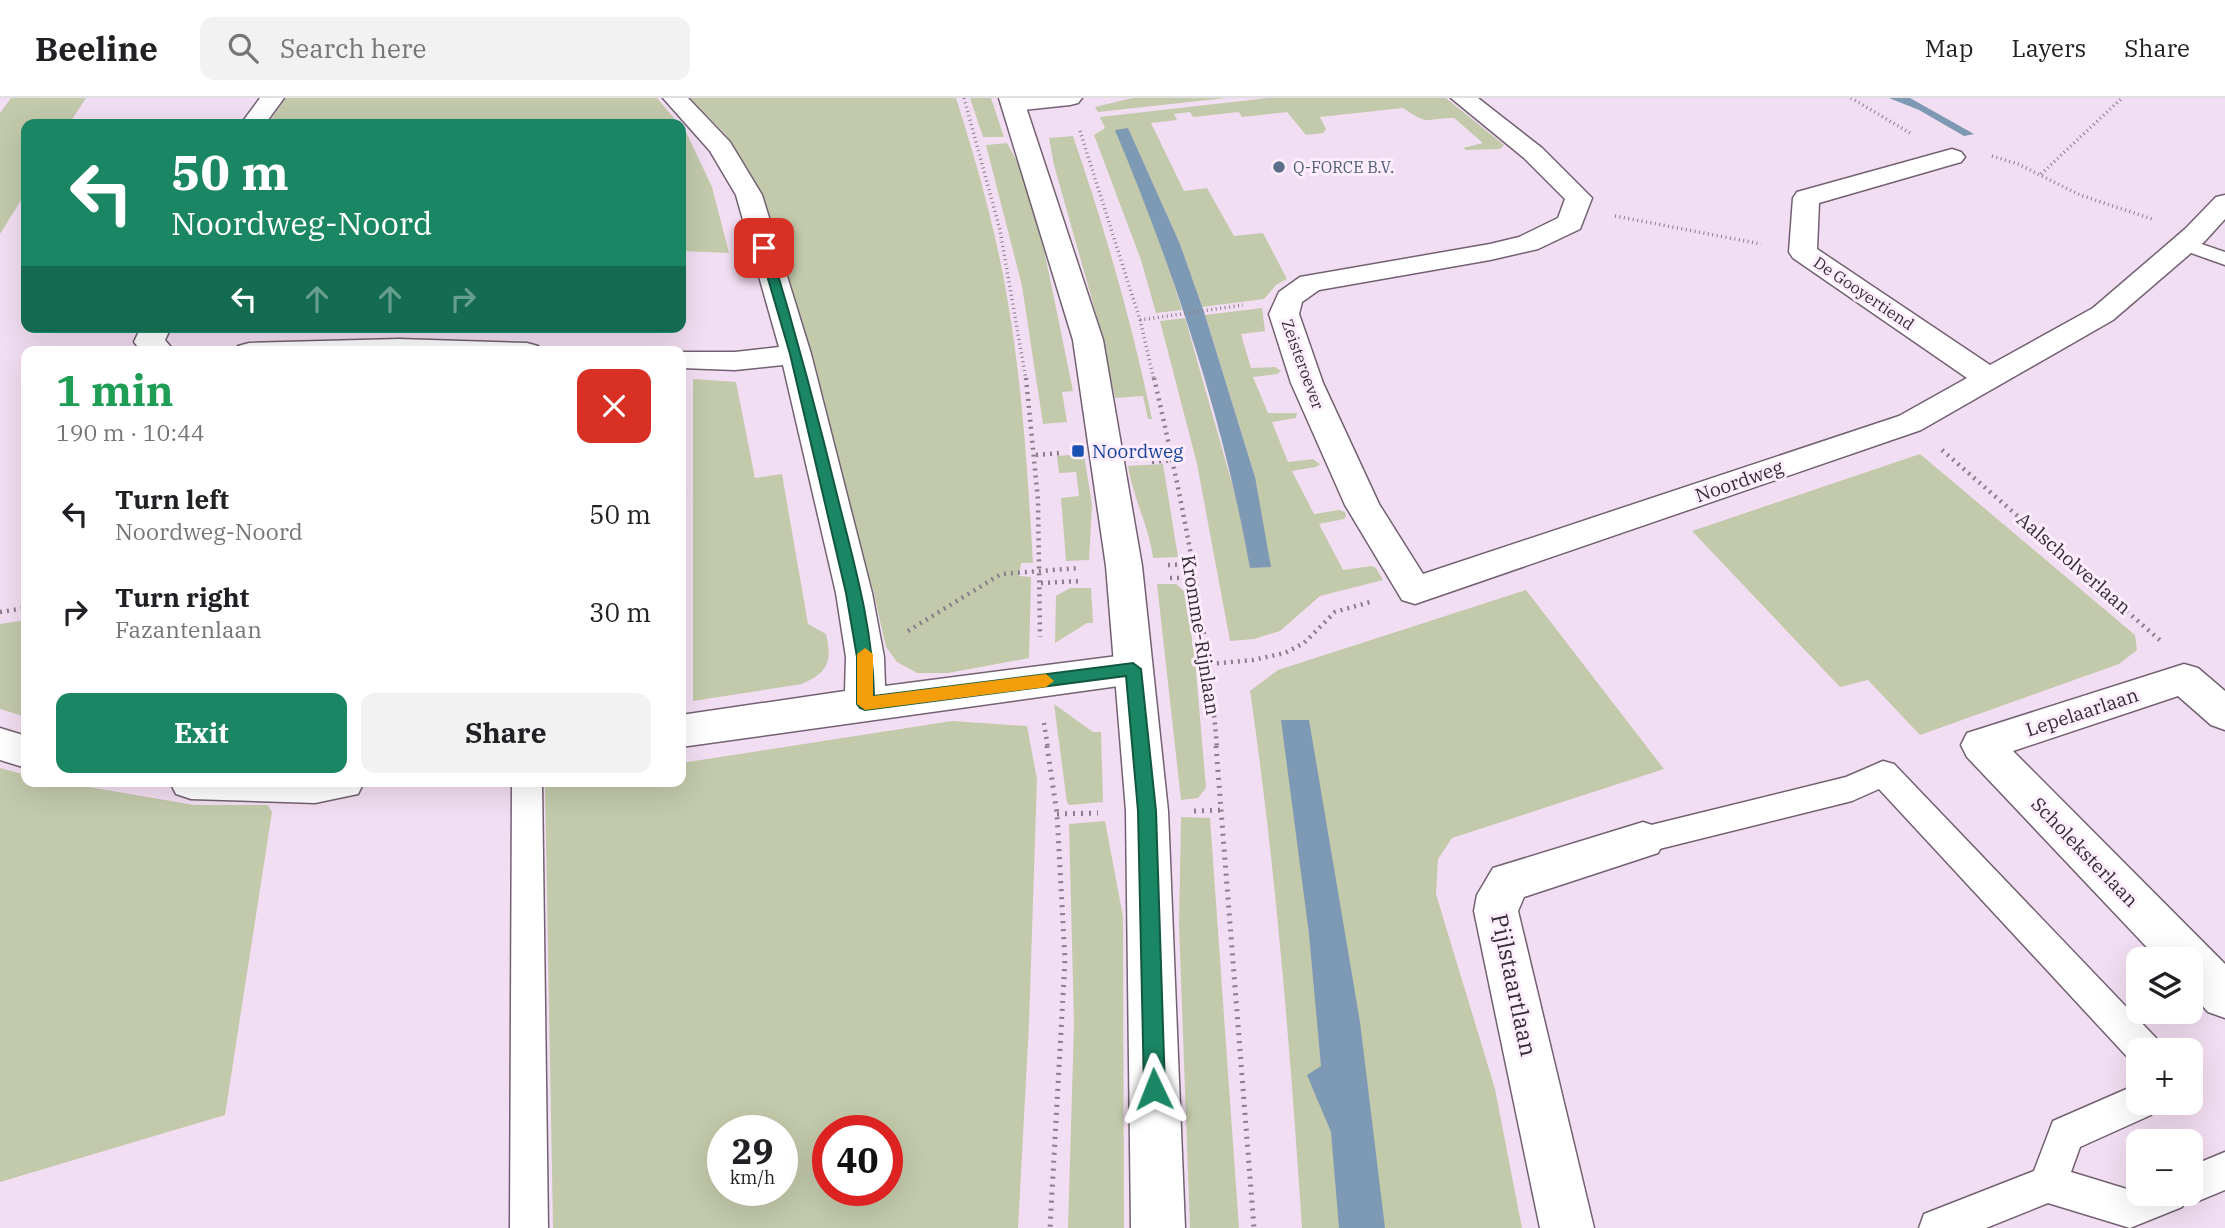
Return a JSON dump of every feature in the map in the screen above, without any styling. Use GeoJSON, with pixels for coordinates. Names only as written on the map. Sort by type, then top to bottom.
{"type":"FeatureCollection","features":[{"type":"Feature","properties":{"kind":"street"},"geometry":{"type":"LineString","coordinates":[[257,119],[272,98]]}},
{"type":"Feature","properties":{"kind":"street"},"geometry":{"type":"LineString","coordinates":[[675,98],[721,147],[748,195],[796,354],[854,593],[865,657],[865,704]]}},
{"type":"Feature","properties":{"kind":"street"},"geometry":{"type":"LineString","coordinates":[[1070,98],[1012,101],[1088,340],[1124,566],[1147,811],[1158,1228]]}},
{"type":"Feature","properties":{"kind":"street"},"geometry":{"type":"LineString","coordinates":[[1463,98],[1533,153],[1579,198],[1575,209]]}},
{"type":"Feature","properties":{"kind":"street","name":"De Gooyertiend"},"geometry":{"type":"LineString","coordinates":[[1952,157],[1806,198],[1803,251],[1990,379]]}},
{"type":"Feature","properties":{"kind":"street","name":"Noordweg"},"geometry":{"type":"LineString","coordinates":[[1415,591],[1910,422],[2103,314],[2190,240],[2225,203]]}},
{"type":"Feature","properties":{"kind":"street","name":"Zeisteroever"},"geometry":{"type":"LineString","coordinates":[[1415,591],[1362,505],[1307,383],[1284,314],[1289,298],[1310,283],[1528,243],[1570,223],[1575,209]]}},
{"type":"Feature","properties":{"kind":"street"},"geometry":{"type":"LineString","coordinates":[[686,359],[734,361],[796,354]]}},
{"type":"Feature","properties":{"kind":"street"},"geometry":{"type":"LineString","coordinates":[[686,731],[865,704],[1133,669]]}},
{"type":"Feature","properties":{"kind":"street"},"geometry":{"type":"LineString","coordinates":[[2184,679],[2225,714]]}},
{"type":"Feature","properties":{"kind":"street","name":"Lepelaarlaan"},"geometry":{"type":"LineString","coordinates":[[1981,745],[2184,679]]}},
{"type":"Feature","properties":{"kind":"street"},"geometry":{"type":"LineString","coordinates":[[0,744],[21,750]]}},
{"type":"Feature","properties":{"kind":"street","name":"Scholeksterlaan"},"geometry":{"type":"LineString","coordinates":[[1981,745],[2177,947]]}},
{"type":"Feature","properties":{"kind":"street","name":"Pijlstaartlaan"},"geometry":{"type":"LineString","coordinates":[[1567,1228],[1496,911],[1499,895],[1509,882],[1643,840]]}},
{"type":"Feature","properties":{"kind":"street","name":"Scholeksterlaan"},"geometry":{"type":"LineString","coordinates":[[2203,973],[2225,996]]}},
{"type":"Feature","properties":{"kind":"lane"},"geometry":{"type":"LineString","coordinates":[[2190,240],[2225,259]]}},
{"type":"Feature","properties":{"kind":"lane"},"geometry":{"type":"LineString","coordinates":[[1643,840],[1852,788],[1883,773],[2133,1038]]}},
{"type":"Feature","properties":{"kind":"lane"},"geometry":{"type":"LineString","coordinates":[[527,787],[529,1228]]}},
{"type":"Feature","properties":{"kind":"lane"},"geometry":{"type":"LineString","coordinates":[[2048,1184],[2066,1134],[2126,1107]]}},
{"type":"Feature","properties":{"kind":"lane"},"geometry":{"type":"LineString","coordinates":[[2203,1180],[2225,1171]]}},
{"type":"Feature","properties":{"kind":"lane"},"geometry":{"type":"LineString","coordinates":[[1938,1228],[2048,1184],[2130,1209],[2138,1206]]}},
{"type":"Feature","properties":{"kind":"path"},"geometry":{"type":"LineString","coordinates":[[964,98],[978,143],[1020,327],[1038,473],[1042,570],[1039,681],[1057,814],[1065,960],[1050,1228]]}},
{"type":"Feature","properties":{"kind":"path"},"geometry":{"type":"LineString","coordinates":[[1851,98],[1914,135]]}},
{"type":"Feature","properties":{"kind":"path"},"geometry":{"type":"LineString","coordinates":[[2041,174],[2122,98]]}},
{"type":"Feature","properties":{"kind":"path","name":"Kromme-Rijnlaan"},"geometry":{"type":"LineString","coordinates":[[1081,124],[1080,132],[1140,320],[1173,460],[1210,664],[1254,1228]]}},
{"type":"Feature","properties":{"kind":"path"},"geometry":{"type":"LineString","coordinates":[[1984,155],[2009,158],[2056,185],[2190,240]]}},
{"type":"Feature","properties":{"kind":"path"},"geometry":{"type":"LineString","coordinates":[[1575,209],[1803,251]]}},
{"type":"Feature","properties":{"kind":"path"},"geometry":{"type":"LineString","coordinates":[[1140,320],[1224,308]]}},
{"type":"Feature","properties":{"kind":"path","name":"Aalscholverlaan"},"geometry":{"type":"LineString","coordinates":[[1910,422],[2160,637],[2184,679]]}},
{"type":"Feature","properties":{"kind":"path"},"geometry":{"type":"LineString","coordinates":[[865,657],[1001,574],[1191,564]]}},
{"type":"Feature","properties":{"kind":"path"},"geometry":{"type":"LineString","coordinates":[[1210,664],[1253,661],[1296,649],[1316,633],[1327,617],[1342,608],[1415,591]]}},
{"type":"Feature","properties":{"kind":"path"},"geometry":{"type":"LineString","coordinates":[[0,612],[21,609]]}},
{"type":"Feature","properties":{"kind":"green space"},"geometry":{"type":"Polygon","coordinates":[[[11,98],[86,98],[72,119],[21,119],[21,200],[0,234],[0,113],[11,98]]]}},
{"type":"Feature","properties":{"kind":"green space"},"geometry":{"type":"Polygon","coordinates":[[[286,98],[657,98],[675,119],[271,119],[286,98]]]}},
{"type":"Feature","properties":{"kind":"green space"},"geometry":{"type":"Polygon","coordinates":[[[690,98],[956,98],[993,229],[1014,341],[1033,563],[1021,563],[1019,576],[1031,577],[1029,658],[948,673],[917,673],[897,662],[886,647],[873,590],[752,191],[727,136],[690,98]]]}},
{"type":"Feature","properties":{"kind":"green space"},"geometry":{"type":"Polygon","coordinates":[[[970,98],[991,98],[1004,137],[983,137],[970,98]]]}},
{"type":"Feature","properties":{"kind":"green space"},"geometry":{"type":"Polygon","coordinates":[[[1133,98],[1226,98],[1098,112],[1095,107],[1133,98]]]}},
{"type":"Feature","properties":{"kind":"green space"},"geometry":{"type":"Polygon","coordinates":[[[1268,98],[1446,98],[1504,145],[1500,149],[1466,150],[1463,148],[1483,143],[1454,118],[1423,120],[1403,108],[1320,117],[1326,129],[1323,133],[1306,135],[1287,112],[1242,117],[1239,112],[1193,117],[1190,112],[1174,114],[1177,120],[1151,123],[1184,191],[1207,188],[1234,236],[1263,233],[1287,279],[1276,285],[1264,299],[1202,307],[1180,244],[1128,129],[1116,130],[1162,246],[1182,310],[1156,313],[1141,260],[1094,135],[1105,128],[1100,117],[1268,98]]]}},
{"type":"Feature","properties":{"kind":"green space"},"geometry":{"type":"Polygon","coordinates":[[[686,132],[712,187],[729,253],[686,251],[686,132]]]}},
{"type":"Feature","properties":{"kind":"green space"},"geometry":{"type":"Polygon","coordinates":[[[1073,136],[1117,276],[1152,419],[1148,419],[1143,396],[1115,398],[1100,328],[1054,165],[1049,138],[1073,136]]]}},
{"type":"Feature","properties":{"kind":"green space"},"geometry":{"type":"Polygon","coordinates":[[[1007,143],[1019,165],[1039,225],[1073,391],[1062,392],[1067,422],[1043,424],[1022,286],[986,145],[1007,143]]]}},
{"type":"Feature","properties":{"kind":"green space"},"geometry":{"type":"Polygon","coordinates":[[[1262,308],[1265,331],[1241,334],[1251,368],[1275,367],[1281,371],[1253,377],[1268,413],[1297,413],[1296,418],[1272,422],[1288,462],[1313,459],[1320,464],[1292,471],[1314,514],[1339,510],[1345,512],[1344,519],[1319,524],[1343,570],[1372,566],[1383,580],[1320,596],[1280,631],[1254,639],[1230,641],[1197,464],[1160,321],[1185,318],[1239,508],[1255,477],[1205,315],[1262,308]]]}},
{"type":"Feature","properties":{"kind":"green space"},"geometry":{"type":"Polygon","coordinates":[[[693,379],[736,382],[755,478],[782,474],[808,624],[826,634],[829,652],[823,670],[802,684],[693,701],[693,379]]]}},
{"type":"Feature","properties":{"kind":"green space"},"geometry":{"type":"Polygon","coordinates":[[[1084,454],[1092,505],[1089,560],[1066,561],[1061,498],[1079,496],[1076,472],[1059,473],[1057,456],[1084,454]]]}},
{"type":"Feature","properties":{"kind":"green space"},"geometry":{"type":"Polygon","coordinates":[[[1920,454],[2135,635],[2137,650],[2119,664],[1920,735],[1868,680],[1840,687],[1692,531],[1920,454]]]}},
{"type":"Feature","properties":{"kind":"green space"},"geometry":{"type":"Polygon","coordinates":[[[1163,464],[1178,557],[1153,558],[1128,466],[1163,464]]]}},
{"type":"Feature","properties":{"kind":"green space"},"geometry":{"type":"Polygon","coordinates":[[[1157,584],[1176,584],[1185,592],[1195,659],[1206,788],[1198,798],[1181,800],[1157,584]]]}},
{"type":"Feature","properties":{"kind":"green space"},"geometry":{"type":"Polygon","coordinates":[[[1070,588],[1091,588],[1093,623],[1087,623],[1055,643],[1056,596],[1070,588]]]}},
{"type":"Feature","properties":{"kind":"green space"},"geometry":{"type":"Polygon","coordinates":[[[1526,590],[1664,769],[1452,838],[1438,859],[1436,894],[1495,1089],[1522,1228],[1302,1228],[1281,959],[1250,691],[1278,670],[1526,590]]]}},
{"type":"Feature","properties":{"kind":"green space"},"geometry":{"type":"Polygon","coordinates":[[[21,621],[21,715],[0,709],[0,624],[21,621]]]}},
{"type":"Feature","properties":{"kind":"green space"},"geometry":{"type":"Polygon","coordinates":[[[1054,704],[1093,732],[1101,732],[1103,802],[1067,803],[1054,704]]]}},
{"type":"Feature","properties":{"kind":"green space"},"geometry":{"type":"Polygon","coordinates":[[[952,721],[1027,726],[1037,779],[1029,1024],[1018,1228],[553,1228],[545,787],[686,787],[686,762],[952,721]]]}},
{"type":"Feature","properties":{"kind":"green space"},"geometry":{"type":"Polygon","coordinates":[[[0,768],[21,774],[21,787],[89,787],[194,805],[268,805],[272,812],[225,1115],[0,1182],[0,768]]]}},
{"type":"Feature","properties":{"kind":"green space"},"geometry":{"type":"Polygon","coordinates":[[[1181,817],[1210,818],[1239,1228],[1190,1228],[1179,925],[1181,817]]]}},
{"type":"Feature","properties":{"kind":"green space"},"geometry":{"type":"Polygon","coordinates":[[[1105,821],[1123,917],[1124,1228],[1068,1228],[1074,1024],[1069,824],[1105,821]]]}},
{"type":"Feature","properties":{"kind":"water"},"geometry":{"type":"Polygon","coordinates":[[[1889,98],[1910,98],[1974,134],[1964,136],[1919,110],[1889,98]]]}},
{"type":"Feature","properties":{"kind":"water"},"geometry":{"type":"Polygon","coordinates":[[[1128,128],[1180,244],[1205,315],[1255,477],[1271,567],[1250,568],[1211,401],[1177,291],[1115,130],[1128,128]]]}},
{"type":"Feature","properties":{"kind":"water"},"geometry":{"type":"Polygon","coordinates":[[[1281,720],[1309,720],[1360,1022],[1385,1228],[1339,1228],[1331,1132],[1307,1075],[1321,1066],[1309,934],[1281,720]]]}},
{"type":"Feature","properties":{"kind":"slow traffic"},"geometry":{"type":"LineString","coordinates":[[865,654],[865,704],[1046,681]]}},
{"type":"Feature","properties":{"kind":"place","name":"Q-FORCE B.V."},"geometry":{"type":"Point","coordinates":[1279,167]}},
{"type":"Feature","properties":{"kind":"place","name":"Noordweg"},"geometry":{"type":"Point","coordinates":[1078,451]}},
{"type":"Feature","properties":{"kind":"route"},"geometry":{"type":"LineString","coordinates":[[764,248],[796,354],[854,593],[865,657],[865,704],[1133,669],[1147,811],[1154,1089]]}}]}
